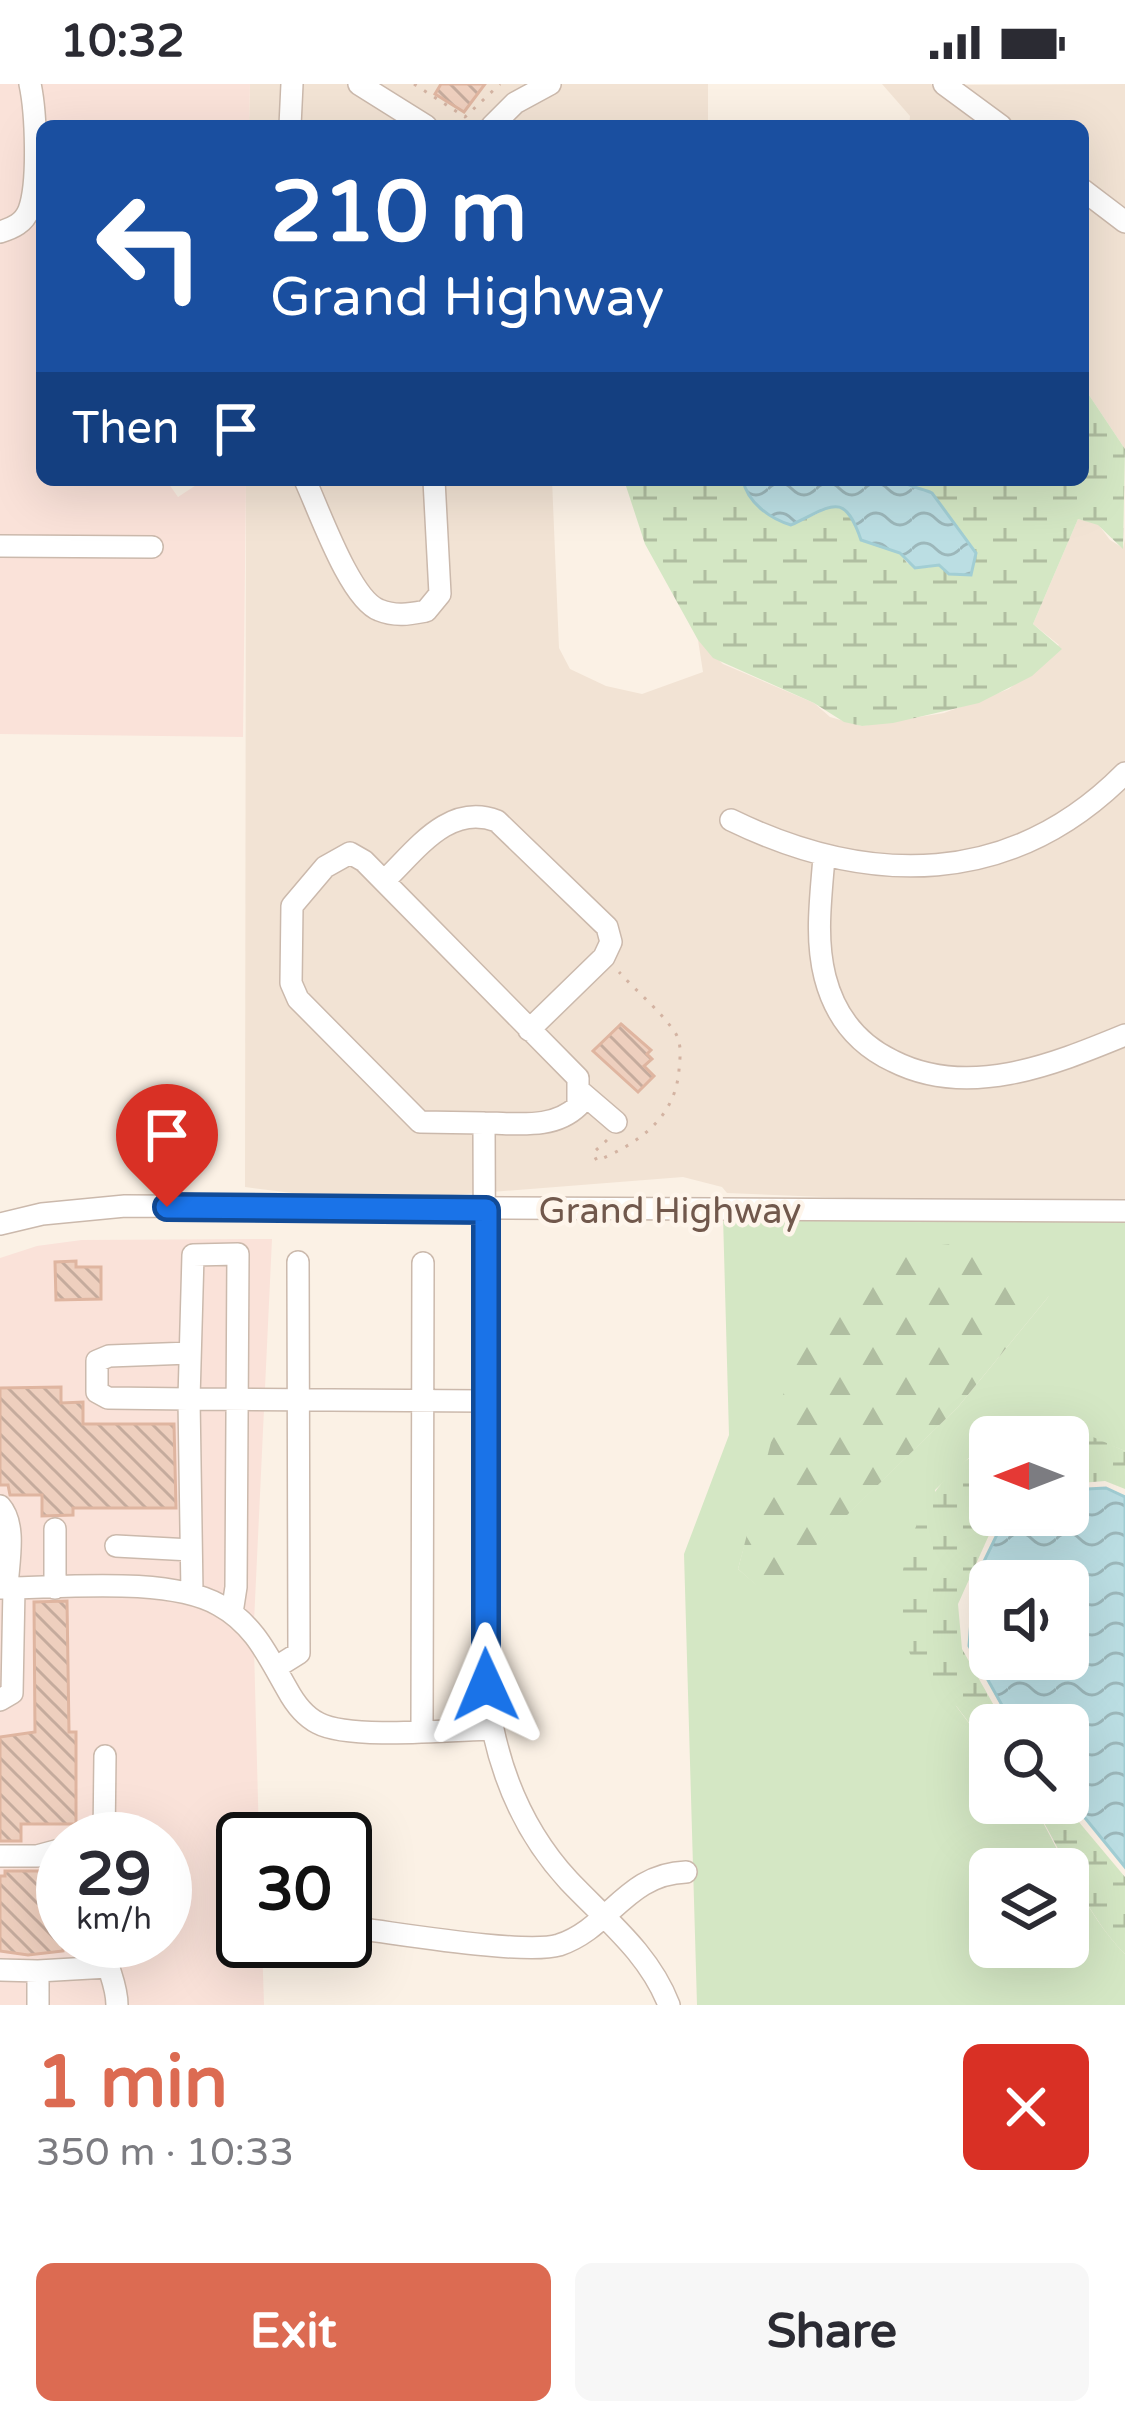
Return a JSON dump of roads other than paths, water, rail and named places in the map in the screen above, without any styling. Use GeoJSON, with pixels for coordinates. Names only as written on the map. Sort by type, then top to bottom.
{"type":"FeatureCollection","features":[{"type":"Feature","properties":{"kind":"street"},"geometry":{"type":"LineString","coordinates":[[0,232],[16,226],[28,212],[33,186],[30,84]]}},
{"type":"Feature","properties":{"kind":"street"},"geometry":{"type":"LineString","coordinates":[[290,120],[292,84]]}},
{"type":"Feature","properties":{"kind":"street"},"geometry":{"type":"LineString","coordinates":[[359,84],[416,120]]}},
{"type":"Feature","properties":{"kind":"street"},"geometry":{"type":"LineString","coordinates":[[498,120],[514,103],[550,84]]}},
{"type":"Feature","properties":{"kind":"street"},"geometry":{"type":"LineString","coordinates":[[946,85],[992,120]]}},
{"type":"Feature","properties":{"kind":"street"},"geometry":{"type":"LineString","coordinates":[[1089,195],[1125,222]]}},
{"type":"Feature","properties":{"kind":"street"},"geometry":{"type":"LineString","coordinates":[[308,486],[356,589],[374,609],[401,616],[426,611],[440,594],[434,486]]}},
{"type":"Feature","properties":{"kind":"street"},"geometry":{"type":"LineString","coordinates":[[0,546],[152,547]]}},
{"type":"Feature","properties":{"kind":"street"},"geometry":{"type":"LineString","coordinates":[[731,820],[824,857],[909,867],[996,854],[1092,804],[1125,773]]}},
{"type":"Feature","properties":{"kind":"street"},"geometry":{"type":"LineString","coordinates":[[384,881],[446,822],[485,816],[496,821],[607,927],[611,942],[604,957],[529,1030]]}},
{"type":"Feature","properties":{"kind":"street"},"geometry":{"type":"LineString","coordinates":[[350,853],[364,861],[529,1030],[578,1078],[578,1106],[566,1117],[552,1122],[420,1122],[293,990],[290,914],[296,899],[325,867],[350,853]]}},
{"type":"Feature","properties":{"kind":"street"},"geometry":{"type":"LineString","coordinates":[[824,857],[819,926],[826,980],[848,1027],[870,1050],[919,1075],[964,1079],[1042,1066],[1125,1035]]}},
{"type":"Feature","properties":{"kind":"street"},"geometry":{"type":"LineString","coordinates":[[581,1092],[616,1128]]}},
{"type":"Feature","properties":{"kind":"street"},"geometry":{"type":"LineString","coordinates":[[484,1123],[485,1664],[492,1729],[502,1769],[528,1826],[554,1863],[649,1966],[669,2005]]}},
{"type":"Feature","properties":{"kind":"street","name":"Grand Highway"},"geometry":{"type":"LineString","coordinates":[[0,1224],[62,1211],[125,1206],[1125,1211]]}},
{"type":"Feature","properties":{"kind":"street"},"geometry":{"type":"LineString","coordinates":[[191,1593],[193,1256],[238,1254],[232,1613]]}},
{"type":"Feature","properties":{"kind":"street"},"geometry":{"type":"LineString","coordinates":[[275,1668],[299,1652],[298,1262]]}},
{"type":"Feature","properties":{"kind":"street"},"geometry":{"type":"LineString","coordinates":[[422,1730],[423,1263]]}},
{"type":"Feature","properties":{"kind":"street"},"geometry":{"type":"LineString","coordinates":[[190,1353],[109,1356],[97,1361],[98,1392],[108,1398],[485,1401]]}},
{"type":"Feature","properties":{"kind":"street"},"geometry":{"type":"LineString","coordinates":[[0,1506],[7,1514],[10,1538],[7,1617],[12,1693],[0,1700]]}},
{"type":"Feature","properties":{"kind":"street"},"geometry":{"type":"LineString","coordinates":[[55,1588],[56,1528]]}},
{"type":"Feature","properties":{"kind":"street"},"geometry":{"type":"LineString","coordinates":[[116,1546],[191,1550]]}},
{"type":"Feature","properties":{"kind":"street"},"geometry":{"type":"LineString","coordinates":[[7,1588],[158,1588],[191,1593],[232,1613],[254,1634],[297,1705],[317,1723],[343,1730],[492,1729]]}},
{"type":"Feature","properties":{"kind":"street"},"geometry":{"type":"LineString","coordinates":[[104,1812],[105,1756]]}},
{"type":"Feature","properties":{"kind":"street"},"geometry":{"type":"LineString","coordinates":[[0,1856],[36,1856]]}},
{"type":"Feature","properties":{"kind":"street"},"geometry":{"type":"LineString","coordinates":[[372,1931],[550,1947],[570,1940],[645,1881],[686,1872]]}},
{"type":"Feature","properties":{"kind":"street"},"geometry":{"type":"LineString","coordinates":[[0,1970],[90,1968]]}},
{"type":"Feature","properties":{"kind":"street"},"geometry":{"type":"LineString","coordinates":[[108,1968],[117,1987],[117,2005]]}},
{"type":"Feature","properties":{"kind":"street"},"geometry":{"type":"LineString","coordinates":[[38,1971],[38,2005]]}},
{"type":"Feature","properties":{"kind":"water"},"geometry":{"type":"Polygon","coordinates":[[[912,486],[932,493],[976,553],[971,575],[949,574],[939,565],[915,568],[900,553],[861,540],[842,508],[827,508],[791,525],[783,522],[754,502],[745,488],[912,486]]]}},
{"type":"Feature","properties":{"kind":"water"},"geometry":{"type":"Polygon","coordinates":[[[1106,1488],[1125,1497],[1125,1867],[1089,1823],[1089,1704],[1001,1704],[988,1680],[1089,1680],[1089,1560],[985,1560],[996,1536],[1089,1536],[1089,1489],[1106,1488]]]}}]}
